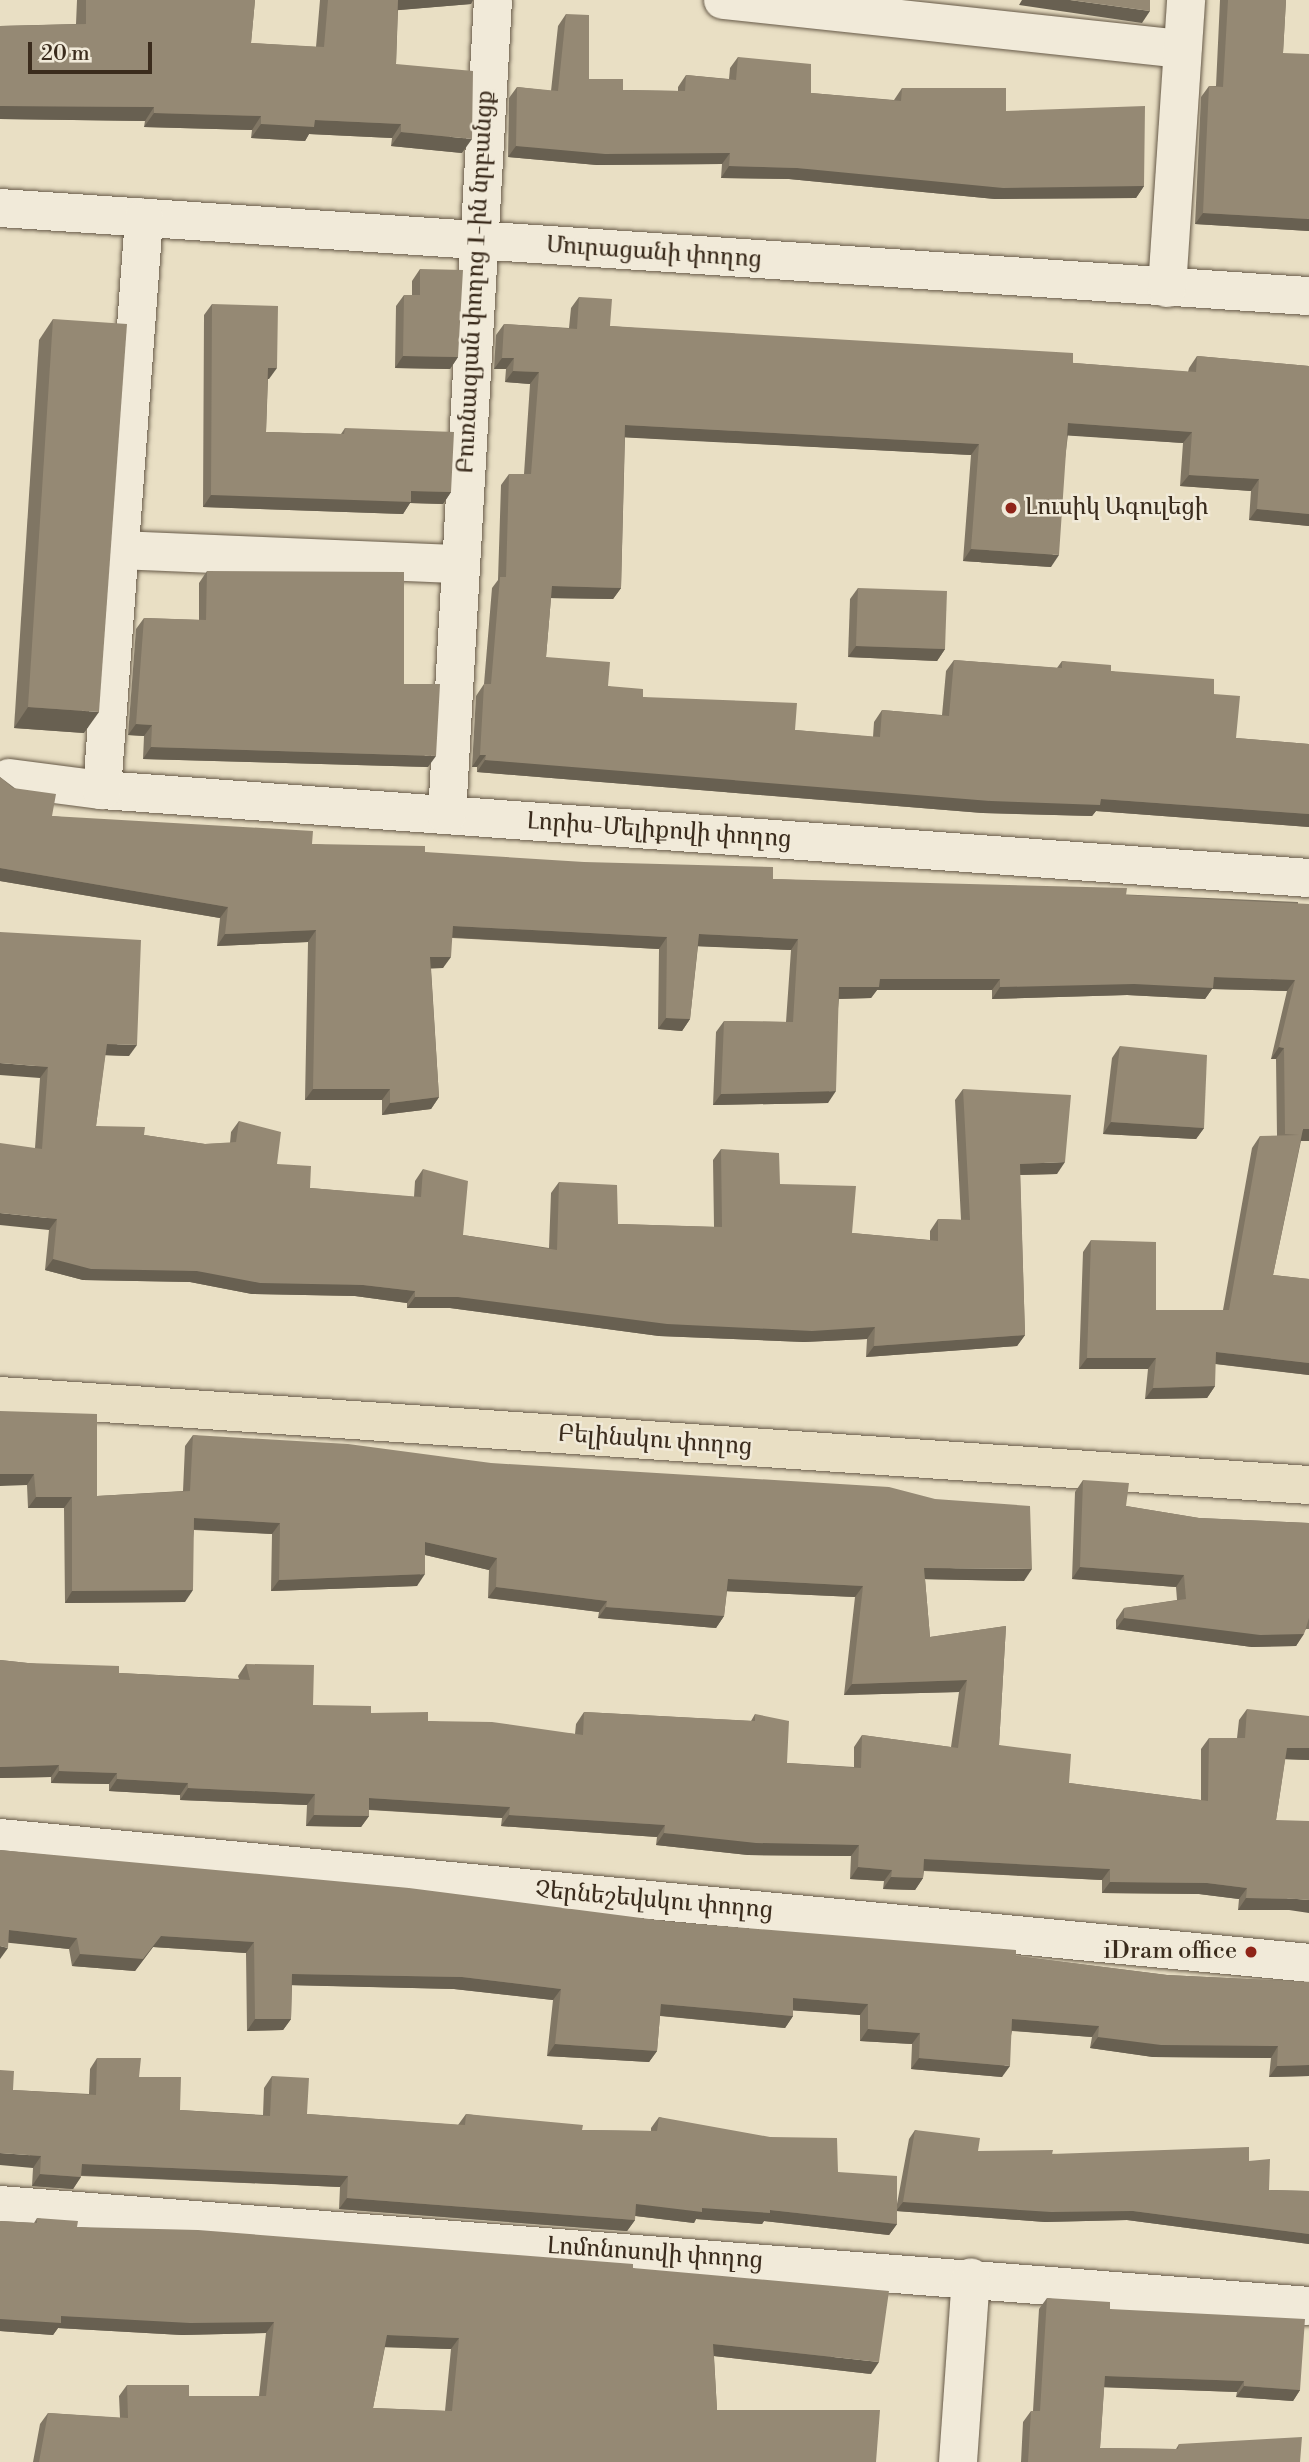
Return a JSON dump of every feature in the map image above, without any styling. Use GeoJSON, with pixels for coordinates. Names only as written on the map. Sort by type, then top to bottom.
{"type":"FeatureCollection","features":[{"type":"Feature","properties":{"kind":"main road","name":"Բելինսկու փողոց"},"geometry":{"type":"LineString","coordinates":[[0,1396],[1309,1485]]}},
{"type":"Feature","properties":{"kind":"street","name":"Բուռնազյան փողոց 1-ին նրբանցք"},"geometry":{"type":"LineString","coordinates":[[447,815],[477,241],[493,0]]}},
{"type":"Feature","properties":{"kind":"street"},"geometry":{"type":"LineString","coordinates":[[723,0],[1182,50]]}},
{"type":"Feature","properties":{"kind":"street"},"geometry":{"type":"LineString","coordinates":[[1167,288],[1186,0]]}},
{"type":"Feature","properties":{"kind":"street","name":"Մուրացանի փողոց"},"geometry":{"type":"LineString","coordinates":[[0,208],[1309,296]]}},
{"type":"Feature","properties":{"kind":"street"},"geometry":{"type":"LineString","coordinates":[[102,790],[144,218]]}},
{"type":"Feature","properties":{"kind":"street"},"geometry":{"type":"LineString","coordinates":[[119,550],[460,564]]}},
{"type":"Feature","properties":{"kind":"street","name":"Լորիս-Մելիքովի փողոց"},"geometry":{"type":"LineString","coordinates":[[9,778],[102,790],[1309,878]]}},
{"type":"Feature","properties":{"kind":"street","name":"Չերնեշեվսկու փողոց"},"geometry":{"type":"LineString","coordinates":[[0,1838],[1309,1963]]}},
{"type":"Feature","properties":{"kind":"street","name":"Լոմոնոսովի փողոց"},"geometry":{"type":"LineString","coordinates":[[0,2205],[971,2277],[1309,2306]]}},
{"type":"Feature","properties":{"kind":"street"},"geometry":{"type":"LineString","coordinates":[[958,2462],[971,2277]]}},
{"type":"Feature","properties":{"kind":"building"},"geometry":{"type":"Polygon","coordinates":[[[86,0],[255,0],[251,43],[324,47],[328,0],[398,0],[396,64],[473,71],[472,139],[401,132],[401,124],[315,120],[314,127],[261,124],[261,116],[154,113],[154,107],[0,106],[0,26],[86,24],[86,0]]]}},
{"type":"Feature","properties":{"kind":"building"},"geometry":{"type":"Polygon","coordinates":[[[1070,0],[1150,0],[1150,11],[1070,0]]]}},
{"type":"Feature","properties":{"kind":"building"},"geometry":{"type":"Polygon","coordinates":[[[1228,0],[1286,0],[1283,53],[1309,54],[1309,219],[1203,213],[1209,86],[1223,87],[1228,0]]]}},
{"type":"Feature","properties":{"kind":"building"},"geometry":{"type":"Polygon","coordinates":[[[566,14],[589,15],[589,79],[623,79],[623,90],[685,91],[686,75],[736,80],[738,57],[811,64],[811,93],[901,101],[902,88],[1006,88],[1006,111],[1145,106],[1144,186],[1003,188],[797,168],[729,166],[730,153],[605,154],[516,146],[517,87],[558,91],[566,14]]]}},
{"type":"Feature","properties":{"kind":"building"},"geometry":{"type":"Polygon","coordinates":[[[420,269],[463,270],[458,357],[403,356],[404,295],[420,295],[420,269]]]}},
{"type":"Feature","properties":{"kind":"building"},"geometry":{"type":"Polygon","coordinates":[[[579,297],[612,299],[610,326],[1073,353],[1073,363],[1196,372],[1197,356],[1309,366],[1309,514],[1257,509],[1259,479],[1189,475],[1192,432],[1068,423],[1059,555],[971,549],[979,444],[625,425],[621,588],[552,586],[546,657],[610,662],[608,686],[643,689],[643,697],[797,703],[795,730],[880,737],[882,710],[949,716],[954,660],[1062,668],[1062,661],[1111,665],[1111,671],[1214,679],[1214,694],[1240,696],[1236,738],[1309,744],[1309,814],[1101,799],[1100,805],[991,801],[485,760],[486,755],[480,755],[484,684],[491,684],[500,577],[506,577],[509,474],[531,474],[539,372],[513,371],[514,358],[502,358],[504,324],[577,329],[579,297]]]}},
{"type":"Feature","properties":{"kind":"building"},"geometry":{"type":"Polygon","coordinates":[[[212,304],[278,306],[277,368],[268,368],[266,432],[344,434],[345,428],[454,432],[451,492],[411,491],[411,502],[211,495],[212,304]]]}},
{"type":"Feature","properties":{"kind":"building"},"geometry":{"type":"Polygon","coordinates":[[[53,319],[127,324],[99,712],[28,707],[53,319]]]}},
{"type":"Feature","properties":{"kind":"building"},"geometry":{"type":"Polygon","coordinates":[[[207,571],[404,572],[404,684],[440,684],[436,756],[151,747],[152,725],[136,724],[144,618],[206,620],[207,571]]]}},
{"type":"Feature","properties":{"kind":"building"},"geometry":{"type":"Polygon","coordinates":[[[858,588],[947,591],[945,649],[856,646],[858,588]]]}},
{"type":"Feature","properties":{"kind":"building"},"geometry":{"type":"Polygon","coordinates":[[[0,777],[13,788],[56,794],[52,816],[313,831],[312,844],[425,846],[425,852],[584,862],[773,867],[773,879],[1127,888],[1126,895],[1309,904],[1309,1129],[1303,1129],[1273,1275],[1309,1279],[1309,1363],[1216,1352],[1215,1386],[1153,1388],[1156,1358],[1087,1358],[1091,1240],[1156,1242],[1156,1310],[1229,1310],[1260,1136],[1299,1135],[1285,1134],[1284,1048],[1279,1047],[1295,980],[1214,977],[1213,988],[1134,984],[1000,987],[1000,979],[880,979],[879,987],[839,987],[836,1091],[721,1094],[724,1021],[793,1022],[798,939],[699,934],[690,1019],[666,1018],[667,937],[453,926],[451,957],[430,957],[439,1097],[390,1103],[390,1089],[313,1089],[316,930],[225,934],[228,907],[0,868],[0,777]]]}},
{"type":"Feature","properties":{"kind":"building"},"geometry":{"type":"Polygon","coordinates":[[[0,932],[141,940],[137,1045],[107,1044],[96,1126],[145,1127],[144,1135],[205,1144],[236,1142],[239,1121],[281,1132],[277,1164],[311,1166],[310,1188],[421,1197],[423,1169],[468,1181],[463,1235],[557,1250],[559,1182],[617,1185],[618,1224],[722,1227],[721,1149],[779,1153],[780,1184],[856,1186],[852,1233],[938,1241],[938,1219],[970,1220],[963,1089],[1071,1095],[1065,1162],[1020,1164],[1025,1335],[874,1346],[875,1327],[812,1331],[667,1324],[458,1297],[415,1297],[415,1291],[363,1285],[260,1283],[197,1271],[91,1269],[53,1259],[57,1219],[0,1213],[0,1143],[42,1149],[48,1067],[0,1063],[0,932]]]}},
{"type":"Feature","properties":{"kind":"building"},"geometry":{"type":"Polygon","coordinates":[[[1120,1046],[1207,1055],[1204,1128],[1111,1122],[1120,1046]]]}},
{"type":"Feature","properties":{"kind":"building"},"geometry":{"type":"Polygon","coordinates":[[[0,1411],[97,1414],[97,1496],[190,1491],[193,1435],[348,1444],[491,1463],[889,1487],[935,1499],[1030,1506],[1032,1569],[924,1568],[930,1637],[1006,1626],[999,1745],[1071,1754],[1069,1783],[1208,1801],[1209,1738],[1245,1738],[1247,1709],[1309,1716],[1309,1748],[1287,1748],[1276,1820],[1309,1821],[1309,1900],[1246,1898],[1247,1888],[1207,1883],[1110,1882],[1110,1869],[924,1859],[923,1878],[891,1877],[892,1870],[858,1867],[859,1845],[756,1843],[664,1833],[665,1825],[509,1815],[510,1807],[369,1798],[369,1816],[314,1815],[315,1794],[188,1788],[188,1783],[117,1779],[117,1773],[59,1771],[59,1765],[0,1767],[0,1660],[119,1666],[119,1673],[250,1680],[246,1664],[314,1665],[313,1705],[371,1706],[371,1713],[428,1712],[428,1721],[492,1722],[583,1735],[584,1712],[755,1721],[755,1714],[789,1721],[787,1763],[861,1768],[862,1735],[958,1748],[967,1680],[852,1684],[863,1586],[728,1579],[724,1616],[606,1607],[607,1601],[496,1587],[497,1558],[425,1542],[425,1574],[279,1580],[280,1523],[194,1518],[193,1590],[72,1591],[72,1497],[36,1497],[34,1474],[0,1474],[0,1411]]]}},
{"type":"Feature","properties":{"kind":"building"},"geometry":{"type":"Polygon","coordinates":[[[1083,1480],[1129,1483],[1126,1506],[1199,1518],[1309,1523],[1309,1618],[1304,1634],[1260,1635],[1124,1618],[1124,1608],[1186,1599],[1184,1575],[1080,1567],[1083,1480]]]}},
{"type":"Feature","properties":{"kind":"building"},"geometry":{"type":"Polygon","coordinates":[[[0,1850],[409,1888],[672,1922],[1016,1950],[1016,1956],[1167,1975],[1309,1982],[1309,2065],[1277,2066],[1278,2046],[1161,2045],[1098,2037],[1099,2026],[1012,2019],[1010,2066],[919,2058],[920,2033],[868,2029],[868,2004],[793,1998],[793,2016],[661,2004],[657,2051],[555,2044],[561,1989],[462,1977],[292,1974],[291,2019],[255,2019],[254,1942],[161,1936],[143,1959],[80,1954],[77,1938],[9,1930],[8,1948],[0,1946],[0,1850]]]}},
{"type":"Feature","properties":{"kind":"building"},"geometry":{"type":"Polygon","coordinates":[[[97,2058],[141,2058],[139,2077],[181,2077],[180,2110],[270,2116],[272,2076],[309,2078],[307,2114],[465,2125],[466,2114],[583,2125],[582,2130],[657,2131],[659,2117],[770,2137],[837,2138],[838,2172],[897,2176],[897,2224],[770,2210],[770,2213],[702,2208],[702,2212],[636,2204],[635,2220],[347,2198],[348,2176],[82,2164],[81,2177],[40,2174],[41,2156],[0,2153],[0,2070],[14,2071],[13,2090],[96,2095],[97,2058]]]}},
{"type":"Feature","properties":{"kind":"building"},"geometry":{"type":"Polygon","coordinates":[[[915,2130],[980,2138],[978,2151],[1053,2150],[1052,2154],[1249,2147],[1249,2161],[1270,2159],[1269,2190],[1309,2191],[1309,2234],[1133,2211],[1051,2212],[903,2202],[915,2130]]]}},
{"type":"Feature","properties":{"kind":"building"},"geometry":{"type":"Polygon","coordinates":[[[37,2218],[78,2221],[77,2227],[198,2230],[633,2264],[633,2268],[889,2291],[879,2362],[713,2344],[717,2410],[880,2410],[876,2462],[39,2462],[48,2413],[128,2418],[127,2385],[189,2385],[189,2396],[266,2396],[274,2322],[190,2323],[61,2316],[61,2323],[0,2319],[0,2221],[37,2223],[37,2218]],[[387,2335],[373,2408],[452,2411],[459,2338],[387,2335]]]}},
{"type":"Feature","properties":{"kind":"building"},"geometry":{"type":"Polygon","coordinates":[[[1047,2298],[1110,2302],[1110,2309],[1305,2319],[1300,2390],[1244,2386],[1244,2381],[1105,2376],[1100,2448],[1178,2449],[1179,2444],[1302,2437],[1300,2462],[1028,2462],[1031,2411],[1040,2411],[1047,2298]]]}},
{"type":"Feature","properties":{"kind":"place","name":"Լուսիկ Ագուլեցի"},"geometry":{"type":"Point","coordinates":[1011,508]}},
{"type":"Feature","properties":{"kind":"place","name":"iDram office"},"geometry":{"type":"Point","coordinates":[1251,1952]}}]}
